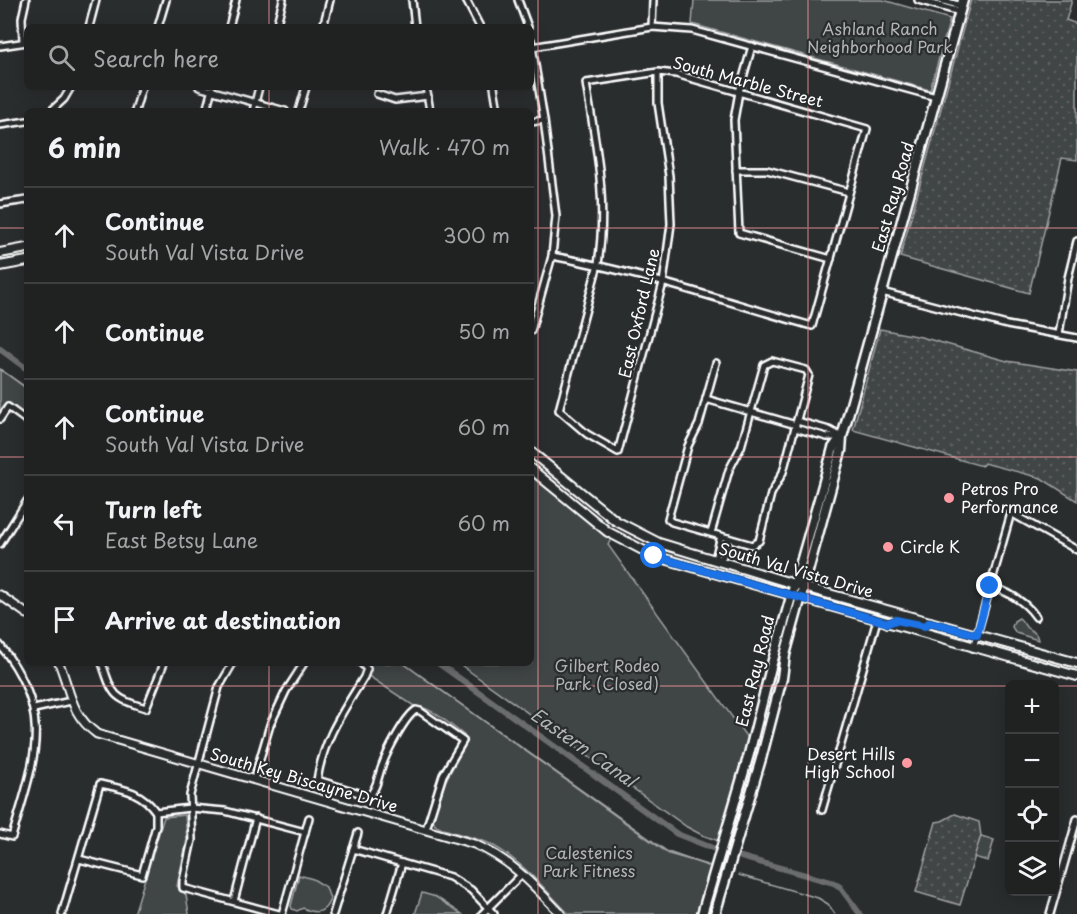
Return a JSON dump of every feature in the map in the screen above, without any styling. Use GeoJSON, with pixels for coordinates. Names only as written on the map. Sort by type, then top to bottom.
{"type":"FeatureCollection","features":[{"type":"Feature","properties":{"kind":"main road","name":"East Ray Road"},"geometry":{"type":"LineString","coordinates":[[702,914],[759,718],[791,595],[799,585],[841,451],[842,437],[962,6]]}},
{"type":"Feature","properties":{"kind":"main road"},"geometry":{"type":"LineString","coordinates":[[0,253],[24,249]]}},
{"type":"Feature","properties":{"kind":"main road"},"geometry":{"type":"LineString","coordinates":[[0,266],[24,262]]}},
{"type":"Feature","properties":{"kind":"main road","name":"South Val Vista Drive"},"geometry":{"type":"LineString","coordinates":[[534,454],[616,521],[643,536],[685,552],[1077,663]]}},
{"type":"Feature","properties":{"kind":"main road","name":"South Val Vista Drive"},"geometry":{"type":"LineString","coordinates":[[534,471],[608,532],[654,556],[1077,676]]}},
{"type":"Feature","properties":{"kind":"main road"},"geometry":{"type":"LineString","coordinates":[[583,512],[590,501]]}},
{"type":"Feature","properties":{"kind":"main road"},"geometry":{"type":"LineString","coordinates":[[713,573],[717,561]]}},
{"type":"Feature","properties":{"kind":"main road","name":"East Ray Road"},"geometry":{"type":"LineString","coordinates":[[715,914],[761,759],[782,678],[785,655],[801,598],[799,585]]}},
{"type":"Feature","properties":{"kind":"main road"},"geometry":{"type":"LineString","coordinates":[[888,623],[896,620],[925,626],[930,622]]}},
{"type":"Feature","properties":{"kind":"main road"},"geometry":{"type":"LineString","coordinates":[[759,718],[764,727],[758,748],[761,759]]}},
{"type":"Feature","properties":{"kind":"street"},"geometry":{"type":"LineString","coordinates":[[24,34],[22,18],[26,0]]}},
{"type":"Feature","properties":{"kind":"street"},"geometry":{"type":"LineString","coordinates":[[90,24],[96,0]]}},
{"type":"Feature","properties":{"kind":"street"},"geometry":{"type":"LineString","coordinates":[[159,24],[166,0]]}},
{"type":"Feature","properties":{"kind":"street"},"geometry":{"type":"LineString","coordinates":[[230,24],[236,0]]}},
{"type":"Feature","properties":{"kind":"street"},"geometry":{"type":"LineString","coordinates":[[277,24],[284,0]]}},
{"type":"Feature","properties":{"kind":"street"},"geometry":{"type":"LineString","coordinates":[[324,24],[330,0]]}},
{"type":"Feature","properties":{"kind":"street"},"geometry":{"type":"LineString","coordinates":[[412,0],[415,24]]}},
{"type":"Feature","properties":{"kind":"street"},"geometry":{"type":"LineString","coordinates":[[466,0],[479,24]]}},
{"type":"Feature","properties":{"kind":"street"},"geometry":{"type":"LineString","coordinates":[[518,0],[527,24]]}},
{"type":"Feature","properties":{"kind":"street"},"geometry":{"type":"LineString","coordinates":[[652,27],[653,0]]}},
{"type":"Feature","properties":{"kind":"street"},"geometry":{"type":"LineString","coordinates":[[918,0],[962,6]]}},
{"type":"Feature","properties":{"kind":"street"},"geometry":{"type":"LineString","coordinates":[[940,0],[962,6]]}},
{"type":"Feature","properties":{"kind":"street"},"geometry":{"type":"LineString","coordinates":[[534,44],[652,27],[692,30],[936,97]]}},
{"type":"Feature","properties":{"kind":"street"},"geometry":{"type":"LineString","coordinates":[[0,46],[24,42]]}},
{"type":"Feature","properties":{"kind":"street"},"geometry":{"type":"LineString","coordinates":[[752,46],[734,120],[739,232],[831,259]]}},
{"type":"Feature","properties":{"kind":"street"},"geometry":{"type":"LineString","coordinates":[[534,57],[556,216],[552,256],[534,320]]}},
{"type":"Feature","properties":{"kind":"street","name":"South Marble Street"},"geometry":{"type":"LineString","coordinates":[[598,264],[603,210],[601,177],[586,83],[658,72],[676,74],[867,129],[849,192]]}},
{"type":"Feature","properties":{"kind":"street","name":"East Oxford Lane"},"geometry":{"type":"LineString","coordinates":[[598,264],[558,410],[587,434],[618,452],[663,283],[671,224],[669,176],[658,104],[658,72]]}},
{"type":"Feature","properties":{"kind":"street"},"geometry":{"type":"LineString","coordinates":[[54,108],[64,99],[68,90]]}},
{"type":"Feature","properties":{"kind":"street"},"geometry":{"type":"LineString","coordinates":[[136,108],[141,90]]}},
{"type":"Feature","properties":{"kind":"street"},"geometry":{"type":"LineString","coordinates":[[207,108],[212,90]]}},
{"type":"Feature","properties":{"kind":"street"},"geometry":{"type":"LineString","coordinates":[[215,90],[274,108]]}},
{"type":"Feature","properties":{"kind":"street"},"geometry":{"type":"LineString","coordinates":[[254,108],[258,90]]}},
{"type":"Feature","properties":{"kind":"street"},"geometry":{"type":"LineString","coordinates":[[300,108],[305,90]]}},
{"type":"Feature","properties":{"kind":"street"},"geometry":{"type":"LineString","coordinates":[[427,90],[430,108]]}},
{"type":"Feature","properties":{"kind":"street"},"geometry":{"type":"LineString","coordinates":[[494,90],[498,108]]}},
{"type":"Feature","properties":{"kind":"street"},"geometry":{"type":"LineString","coordinates":[[377,94],[395,100],[428,96]]}},
{"type":"Feature","properties":{"kind":"street"},"geometry":{"type":"LineString","coordinates":[[534,122],[544,120]]}},
{"type":"Feature","properties":{"kind":"street"},"geometry":{"type":"LineString","coordinates":[[0,125],[24,121]]}},
{"type":"Feature","properties":{"kind":"street"},"geometry":{"type":"LineString","coordinates":[[552,256],[598,264],[812,326],[849,192],[767,170],[736,170]]}},
{"type":"Feature","properties":{"kind":"street"},"geometry":{"type":"LineString","coordinates":[[0,204],[24,200]]}},
{"type":"Feature","properties":{"kind":"street"},"geometry":{"type":"LineString","coordinates":[[1059,334],[1068,278],[1077,241]]}},
{"type":"Feature","properties":{"kind":"street"},"geometry":{"type":"LineString","coordinates":[[882,292],[1007,325],[1077,338]]}},
{"type":"Feature","properties":{"kind":"street"},"geometry":{"type":"LineString","coordinates":[[711,533],[729,470],[741,447],[766,363],[772,361],[806,370],[809,378],[783,472],[771,494],[757,543],[752,544],[721,536],[711,533],[668,519],[688,446],[699,424],[716,363]]}},
{"type":"Feature","properties":{"kind":"street"},"geometry":{"type":"LineString","coordinates":[[706,399],[796,424],[827,437],[842,437]]}},
{"type":"Feature","properties":{"kind":"street"},"geometry":{"type":"LineString","coordinates":[[0,419],[8,407],[24,419]]}},
{"type":"Feature","properties":{"kind":"street"},"geometry":{"type":"LineString","coordinates":[[0,544],[24,506]]}},
{"type":"Feature","properties":{"kind":"street"},"geometry":{"type":"LineString","coordinates":[[973,648],[1011,513],[1077,550]]}},
{"type":"Feature","properties":{"kind":"street"},"geometry":{"type":"LineString","coordinates":[[717,561],[716,555],[721,536]]}},
{"type":"Feature","properties":{"kind":"street"},"geometry":{"type":"LineString","coordinates":[[717,561],[723,556],[728,538]]}},
{"type":"Feature","properties":{"kind":"street"},"geometry":{"type":"LineString","coordinates":[[990,586],[1000,589],[1029,606],[1036,617]]}},
{"type":"Feature","properties":{"kind":"street"},"geometry":{"type":"LineString","coordinates":[[0,595],[24,612]]}},
{"type":"Feature","properties":{"kind":"street"},"geometry":{"type":"LineString","coordinates":[[822,810],[877,620]]}},
{"type":"Feature","properties":{"kind":"street"},"geometry":{"type":"LineString","coordinates":[[0,645],[28,690],[37,729],[33,764],[12,837],[0,834]]}},
{"type":"Feature","properties":{"kind":"street","name":"South Key Biscayne Drive"},"geometry":{"type":"LineString","coordinates":[[60,666],[71,701],[82,721],[97,734],[426,829],[490,850],[522,874],[561,914]]}},
{"type":"Feature","properties":{"kind":"street"},"geometry":{"type":"LineString","coordinates":[[103,666],[113,692],[121,700],[146,708],[163,666]]}},
{"type":"Feature","properties":{"kind":"street"},"geometry":{"type":"LineString","coordinates":[[231,666],[219,687],[190,795],[192,840],[183,888],[281,914],[309,818]]}},
{"type":"Feature","properties":{"kind":"street"},"geometry":{"type":"LineString","coordinates":[[254,779],[270,725],[302,666]]}},
{"type":"Feature","properties":{"kind":"street"},"geometry":{"type":"LineString","coordinates":[[364,666],[367,669],[364,677],[329,735],[320,760],[317,780],[369,796],[374,792],[386,756],[412,712],[416,710],[463,741],[443,775],[426,829]]}},
{"type":"Feature","properties":{"kind":"street"},"geometry":{"type":"LineString","coordinates":[[34,709],[71,701]]}},
{"type":"Feature","properties":{"kind":"street"},"geometry":{"type":"LineString","coordinates":[[62,914],[100,784],[124,789],[146,798],[156,812],[156,826],[142,875],[79,859]]}},
{"type":"Feature","properties":{"kind":"street"},"geometry":{"type":"LineString","coordinates":[[156,812],[190,808],[225,811],[305,832]]}},
{"type":"Feature","properties":{"kind":"street"},"geometry":{"type":"LineString","coordinates":[[234,901],[256,818]]}},
{"type":"Feature","properties":{"kind":"street"},"geometry":{"type":"LineString","coordinates":[[1050,914],[1077,819]]}},
{"type":"Feature","properties":{"kind":"street"},"geometry":{"type":"LineString","coordinates":[[333,914],[358,833]]}},
{"type":"Feature","properties":{"kind":"street"},"geometry":{"type":"LineString","coordinates":[[353,849],[450,877],[471,890],[494,914]]}},
{"type":"Feature","properties":{"kind":"street"},"geometry":{"type":"LineString","coordinates":[[387,914],[402,863]]}},
{"type":"Feature","properties":{"kind":"street"},"geometry":{"type":"LineString","coordinates":[[482,914],[522,874]]}},
{"type":"Feature","properties":{"kind":"green space","name":"Ashland Ranch Neighborhood Park"},"geometry":{"type":"Polygon","coordinates":[[[694,0],[883,0],[950,19],[930,90],[692,24],[694,0]]]}},
{"type":"Feature","properties":{"kind":"green space"},"geometry":{"type":"Polygon","coordinates":[[[971,0],[1072,0],[1066,20],[1077,24],[1077,160],[1062,158],[1029,293],[900,257],[971,0]]]}},
{"type":"Feature","properties":{"kind":"green space"},"geometry":{"type":"Polygon","coordinates":[[[880,329],[921,337],[1007,361],[1077,372],[1077,501],[1041,478],[984,463],[982,466],[853,430],[880,329]]]}},
{"type":"Feature","properties":{"kind":"green space"},"geometry":{"type":"Polygon","coordinates":[[[0,369],[24,387],[24,419],[8,408],[5,412],[0,409],[0,369]]]}},
{"type":"Feature","properties":{"kind":"green space","name":"Gilbert Rodeo Park (Closed)"},"geometry":{"type":"Polygon","coordinates":[[[534,478],[611,539],[608,545],[745,735],[749,737],[719,841],[687,827],[462,666],[534,666],[534,478]]]}},
{"type":"Feature","properties":{"kind":"green space"},"geometry":{"type":"Polygon","coordinates":[[[1019,618],[1036,634],[1038,640],[1016,633],[1012,627],[1014,621],[1019,618]]]}},
{"type":"Feature","properties":{"kind":"green space","name":"Calestenics Park Fitness"},"geometry":{"type":"Polygon","coordinates":[[[365,666],[407,666],[669,854],[711,866],[697,914],[569,914],[532,875],[511,857],[481,840],[435,825],[433,819],[445,782],[465,745],[464,735],[447,721],[427,709],[414,706],[370,677],[365,666]]]}},
{"type":"Feature","properties":{"kind":"green space"},"geometry":{"type":"Polygon","coordinates":[[[955,814],[979,822],[981,836],[960,905],[916,892],[936,822],[955,814]]]}},
{"type":"Feature","properties":{"kind":"green space"},"geometry":{"type":"Polygon","coordinates":[[[185,815],[187,840],[177,886],[186,895],[189,914],[134,914],[164,817],[185,815]]]}},
{"type":"Feature","properties":{"kind":"green space"},"geometry":{"type":"Polygon","coordinates":[[[981,836],[994,840],[988,861],[974,857],[981,836]]]}},
{"type":"Feature","properties":{"kind":"green space"},"geometry":{"type":"Polygon","coordinates":[[[299,875],[313,879],[326,887],[330,899],[325,908],[315,912],[303,908],[297,911],[292,909],[299,875]]]}},
{"type":"Feature","properties":{"kind":"green space"},"geometry":{"type":"Polygon","coordinates":[[[422,893],[436,897],[462,914],[415,914],[422,893]]]}},
{"type":"Feature","properties":{"kind":"waterway","name":"Eastern Canal"},"geometry":{"type":"LineString","coordinates":[[0,349],[24,367]]}},
{"type":"Feature","properties":{"kind":"waterway"},"geometry":{"type":"LineString","coordinates":[[0,369],[24,386]]}},
{"type":"Feature","properties":{"kind":"waterway"},"geometry":{"type":"LineString","coordinates":[[407,666],[668,852],[708,866]]}},
{"type":"Feature","properties":{"kind":"waterway","name":"Eastern Canal"},"geometry":{"type":"LineString","coordinates":[[442,666],[677,834],[715,849]]}},
{"type":"Feature","properties":{"kind":"waterway","name":"Eastern Canal"},"geometry":{"type":"LineString","coordinates":[[741,857],[834,883],[840,887],[860,914]]}},
{"type":"Feature","properties":{"kind":"waterway"},"geometry":{"type":"LineString","coordinates":[[739,875],[818,898],[828,904],[835,914]]}},
{"type":"Feature","properties":{"kind":"place","name":"Petros Pro Performance"},"geometry":{"type":"Point","coordinates":[949,498]}},
{"type":"Feature","properties":{"kind":"place","name":"Circle K"},"geometry":{"type":"Point","coordinates":[888,547]}},
{"type":"Feature","properties":{"kind":"place","name":"Desert Hills High School"},"geometry":{"type":"Point","coordinates":[907,763]}},
{"type":"Feature","properties":{"kind":"route"},"geometry":{"type":"LineString","coordinates":[[654,556],[888,623],[896,620],[925,626],[930,622],[977,635],[990,586]]}}]}
